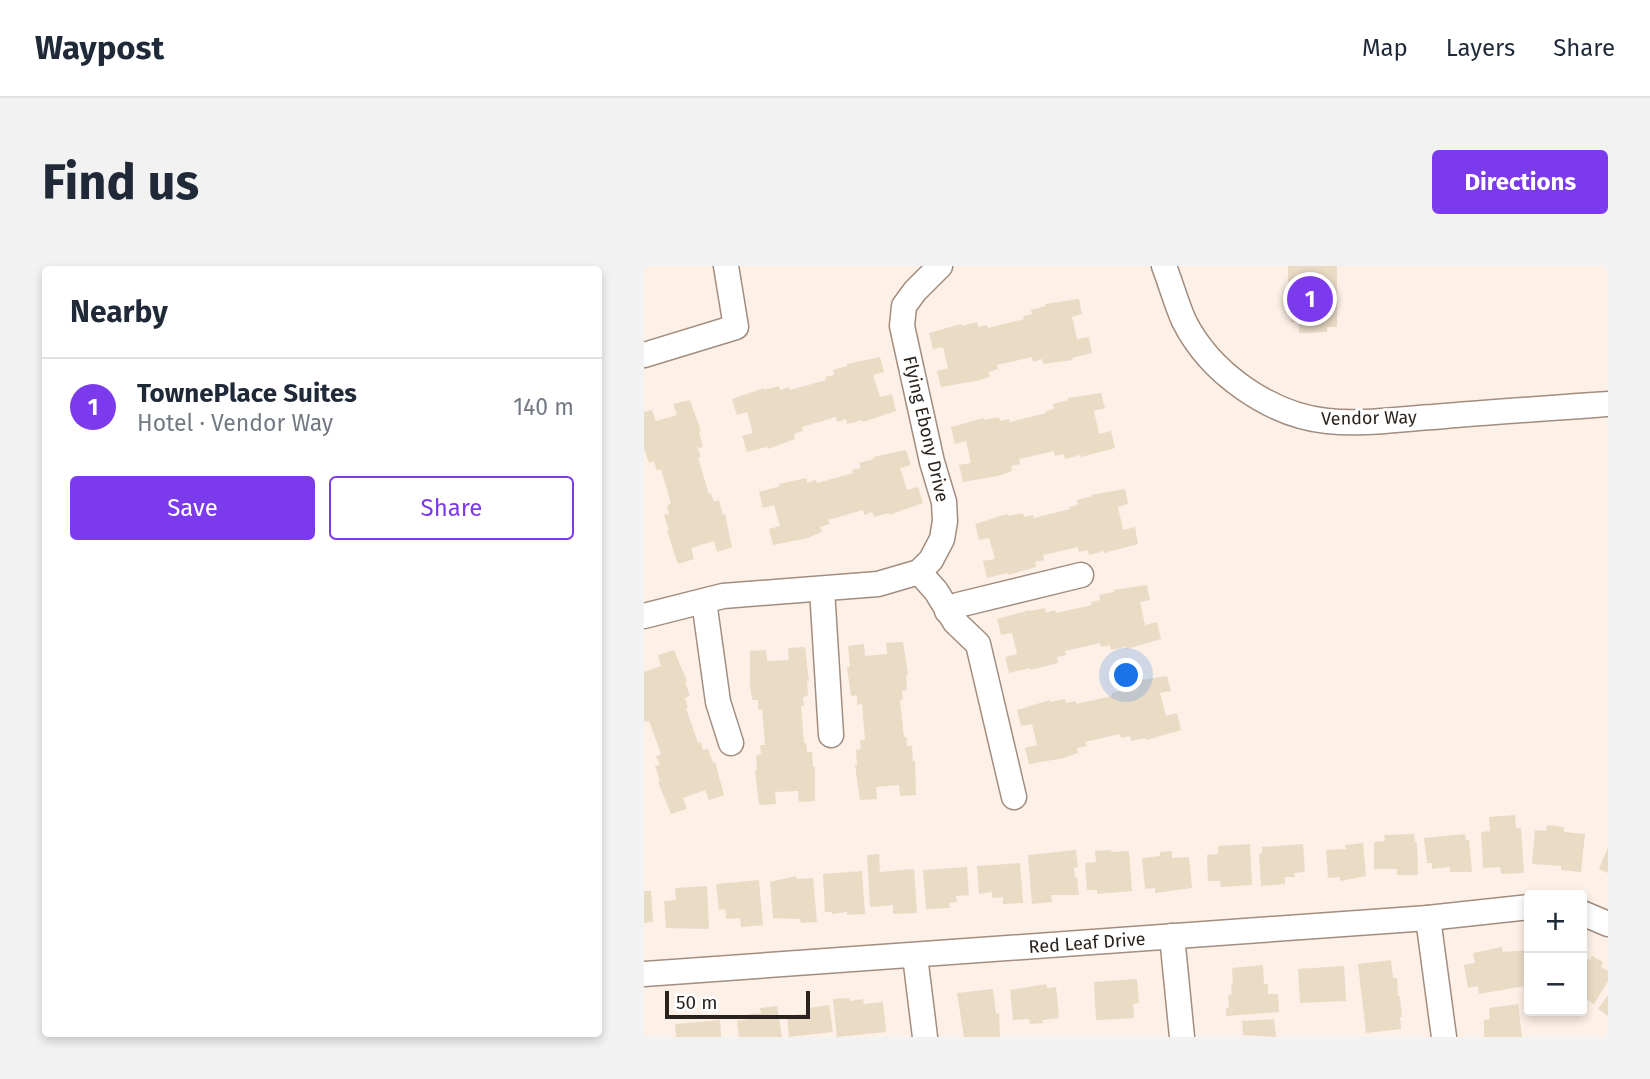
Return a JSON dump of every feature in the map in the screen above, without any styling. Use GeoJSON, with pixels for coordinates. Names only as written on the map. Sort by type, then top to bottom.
{"type":"FeatureCollection","features":[{"type":"Feature","properties":{"kind":"street"},"geometry":{"type":"LineString","coordinates":[[644,355],[736,327],[726,266]]}},
{"type":"Feature","properties":{"kind":"street","name":"Flying Ebony Drive"},"geometry":{"type":"LineString","coordinates":[[919,572],[931,560],[942,539],[944,502],[932,462],[902,326],[904,306],[940,266]]}},
{"type":"Feature","properties":{"kind":"street","name":"Vendor Way"},"geometry":{"type":"LineString","coordinates":[[1164,266],[1185,321],[1196,341],[1228,376],[1259,397],[1295,415],[1328,421],[1389,420],[1608,404]]}},
{"type":"Feature","properties":{"kind":"street"},"geometry":{"type":"LineString","coordinates":[[644,616],[723,596],[878,584],[919,572],[936,592],[947,611],[978,644],[1014,797]]}},
{"type":"Feature","properties":{"kind":"street"},"geometry":{"type":"LineString","coordinates":[[947,611],[958,605],[1081,575]]}},
{"type":"Feature","properties":{"kind":"street"},"geometry":{"type":"LineString","coordinates":[[822,589],[831,734]]}},
{"type":"Feature","properties":{"kind":"street"},"geometry":{"type":"LineString","coordinates":[[704,601],[719,702],[732,743]]}},
{"type":"Feature","properties":{"kind":"street","name":"Red Leaf Drive"},"geometry":{"type":"LineString","coordinates":[[644,974],[1428,918],[1524,908]]}},
{"type":"Feature","properties":{"kind":"street"},"geometry":{"type":"LineString","coordinates":[[1587,916],[1608,924]]}},
{"type":"Feature","properties":{"kind":"street"},"geometry":{"type":"LineString","coordinates":[[1428,918],[1444,1037]]}},
{"type":"Feature","properties":{"kind":"street"},"geometry":{"type":"LineString","coordinates":[[1172,936],[1182,1037]]}},
{"type":"Feature","properties":{"kind":"street"},"geometry":{"type":"LineString","coordinates":[[915,956],[925,1037]]}},
{"type":"Feature","properties":{"kind":"building"},"geometry":{"type":"Polygon","coordinates":[[[1288,266],[1337,266],[1337,327],[1327,327],[1327,332],[1299,333],[1299,322],[1291,322],[1290,307],[1284,307],[1284,292],[1292,292],[1292,286],[1288,286],[1288,266]]]}},
{"type":"Feature","properties":{"kind":"building"},"geometry":{"type":"Polygon","coordinates":[[[1079,299],[1082,314],[1072,317],[1077,339],[1089,337],[1092,353],[1072,358],[1073,360],[1043,364],[1042,359],[1033,362],[1032,357],[997,365],[998,369],[989,372],[990,377],[941,387],[937,371],[948,368],[943,347],[933,349],[929,333],[977,322],[978,327],[987,325],[988,328],[1024,319],[1023,316],[1032,314],[1031,310],[1046,306],[1045,304],[1079,299]]]}},
{"type":"Feature","properties":{"kind":"building"},"geometry":{"type":"Polygon","coordinates":[[[880,357],[884,372],[873,375],[880,397],[892,394],[896,411],[863,422],[862,420],[847,424],[846,419],[837,422],[836,417],[802,427],[803,431],[794,434],[795,439],[768,449],[767,447],[747,452],[742,436],[753,433],[747,412],[737,415],[732,399],[764,388],[779,386],[780,390],[789,387],[790,390],[826,380],[825,377],[834,375],[833,370],[847,364],[880,357]]]}},
{"type":"Feature","properties":{"kind":"building"},"geometry":{"type":"Polygon","coordinates":[[[1101,393],[1105,408],[1094,411],[1099,434],[1111,431],[1115,448],[1065,459],[1064,454],[1055,456],[1054,451],[1019,459],[1020,464],[1011,466],[1012,471],[998,476],[963,482],[959,465],[971,463],[966,441],[955,444],[951,427],[984,418],[999,417],[1000,421],[1009,419],[1010,422],[1046,413],[1054,409],[1053,404],[1068,398],[1101,393]]]}},
{"type":"Feature","properties":{"kind":"building"},"geometry":{"type":"Polygon","coordinates":[[[690,400],[701,431],[699,432],[703,447],[698,448],[701,457],[698,458],[709,494],[711,493],[714,502],[719,500],[723,515],[725,514],[732,547],[717,552],[714,541],[691,548],[694,559],[678,564],[664,515],[669,514],[667,505],[671,504],[661,469],[657,471],[654,461],[649,463],[644,449],[644,412],[652,410],[656,421],[677,415],[673,404],[690,400]]]}},
{"type":"Feature","properties":{"kind":"building"},"geometry":{"type":"Polygon","coordinates":[[[906,450],[911,465],[900,468],[907,490],[918,487],[923,503],[889,515],[874,517],[872,512],[864,515],[863,510],[828,520],[830,524],[820,527],[822,532],[808,538],[773,545],[769,529],[780,526],[774,505],[763,508],[759,492],[806,478],[807,483],[816,480],[817,483],[853,473],[852,470],[861,468],[859,463],[906,450]]]}},
{"type":"Feature","properties":{"kind":"building"},"geometry":{"type":"Polygon","coordinates":[[[1125,489],[1128,504],[1118,507],[1123,530],[1135,527],[1138,544],[1089,555],[1088,550],[1079,552],[1078,547],[1043,555],[1044,560],[1035,562],[1036,567],[987,578],[983,561],[995,559],[989,538],[979,540],[975,524],[1007,514],[1023,513],[1024,517],[1033,515],[1034,518],[1070,509],[1069,507],[1078,505],[1077,500],[1091,495],[1125,489]]]}},
{"type":"Feature","properties":{"kind":"building"},"geometry":{"type":"Polygon","coordinates":[[[1147,585],[1150,600],[1140,602],[1145,625],[1157,622],[1161,639],[1127,649],[1111,650],[1110,645],[1101,647],[1100,643],[1065,651],[1066,655],[1057,657],[1058,663],[1009,673],[1005,657],[1017,654],[1012,633],[1001,635],[997,619],[1030,610],[1045,608],[1046,613],[1055,610],[1056,613],[1092,605],[1091,602],[1100,600],[1099,595],[1147,585]]]}},
{"type":"Feature","properties":{"kind":"building"},"geometry":{"type":"Polygon","coordinates":[[[903,642],[908,675],[907,690],[902,691],[903,700],[900,701],[904,737],[907,746],[912,746],[915,761],[916,795],[900,796],[899,785],[876,787],[877,799],[860,800],[855,765],[856,750],[861,749],[860,740],[865,740],[862,704],[857,705],[857,695],[851,696],[847,667],[850,667],[848,646],[864,644],[865,656],[887,654],[886,643],[903,642]]]}},
{"type":"Feature","properties":{"kind":"building"},"geometry":{"type":"Polygon","coordinates":[[[805,647],[808,696],[803,697],[804,706],[801,706],[804,743],[807,752],[812,752],[815,767],[815,801],[799,802],[798,791],[775,792],[776,804],[759,805],[756,755],[761,754],[760,745],[765,745],[762,709],[758,710],[758,700],[752,700],[750,651],[766,650],[767,661],[789,660],[788,648],[805,647]]]}},
{"type":"Feature","properties":{"kind":"building"},"geometry":{"type":"Polygon","coordinates":[[[674,650],[687,681],[685,682],[690,696],[685,698],[686,708],[698,743],[701,742],[703,750],[708,749],[713,763],[715,762],[724,795],[709,800],[705,790],[683,798],[687,809],[671,814],[658,782],[660,781],[655,766],[660,765],[656,756],[661,754],[649,721],[644,720],[644,672],[661,666],[658,655],[674,650]]]}},
{"type":"Feature","properties":{"kind":"building"},"geometry":{"type":"Polygon","coordinates":[[[1167,676],[1171,691],[1160,693],[1166,716],[1177,713],[1181,730],[1147,740],[1131,741],[1130,736],[1121,738],[1120,734],[1085,742],[1087,746],[1077,748],[1078,753],[1064,758],[1029,764],[1025,748],[1037,745],[1032,724],[1021,726],[1017,710],[1050,700],[1065,699],[1066,703],[1076,701],[1076,704],[1112,696],[1112,693],[1121,691],[1119,686],[1167,676]]]}},
{"type":"Feature","properties":{"kind":"building"},"geometry":{"type":"Polygon","coordinates":[[[1515,815],[1516,828],[1521,828],[1524,873],[1501,874],[1500,867],[1483,868],[1481,832],[1490,831],[1489,817],[1515,815]]]}},
{"type":"Feature","properties":{"kind":"building"},"geometry":{"type":"Polygon","coordinates":[[[1547,825],[1564,827],[1564,832],[1585,834],[1581,872],[1561,870],[1561,866],[1532,864],[1535,830],[1546,831],[1547,825]]]}},
{"type":"Feature","properties":{"kind":"building"},"geometry":{"type":"Polygon","coordinates":[[[1414,834],[1417,842],[1418,875],[1397,875],[1397,869],[1374,869],[1374,842],[1385,841],[1384,835],[1414,834]]]}},
{"type":"Feature","properties":{"kind":"building"},"geometry":{"type":"Polygon","coordinates":[[[1465,834],[1466,840],[1469,840],[1472,872],[1450,872],[1450,867],[1432,869],[1432,863],[1427,863],[1424,838],[1465,834]]]}},
{"type":"Feature","properties":{"kind":"building"},"geometry":{"type":"Polygon","coordinates":[[[1363,843],[1366,876],[1340,881],[1340,877],[1328,878],[1326,850],[1346,849],[1345,845],[1363,843]]]}},
{"type":"Feature","properties":{"kind":"building"},"geometry":{"type":"Polygon","coordinates":[[[1250,844],[1252,885],[1221,887],[1220,881],[1208,881],[1207,855],[1218,854],[1218,846],[1250,844]]]}},
{"type":"Feature","properties":{"kind":"building"},"geometry":{"type":"Polygon","coordinates":[[[1303,844],[1305,872],[1294,873],[1295,877],[1285,877],[1285,884],[1261,886],[1259,854],[1262,853],[1262,847],[1303,844]]]}},
{"type":"Feature","properties":{"kind":"building"},"geometry":{"type":"Polygon","coordinates":[[[1608,847],[1608,873],[1599,869],[1608,847]]]}},
{"type":"Feature","properties":{"kind":"building"},"geometry":{"type":"Polygon","coordinates":[[[1076,850],[1078,867],[1074,868],[1079,895],[1051,895],[1052,902],[1032,904],[1028,855],[1076,850]]]}},
{"type":"Feature","properties":{"kind":"building"},"geometry":{"type":"Polygon","coordinates":[[[1095,851],[1129,851],[1132,891],[1097,894],[1097,890],[1087,890],[1085,863],[1096,862],[1095,851]]]}},
{"type":"Feature","properties":{"kind":"building"},"geometry":{"type":"Polygon","coordinates":[[[1172,851],[1172,858],[1189,857],[1192,888],[1155,893],[1155,888],[1145,889],[1142,858],[1160,856],[1160,852],[1172,851]]]}},
{"type":"Feature","properties":{"kind":"building"},"geometry":{"type":"Polygon","coordinates":[[[879,854],[880,872],[914,869],[917,913],[893,914],[893,905],[870,907],[867,855],[879,854]]]}},
{"type":"Feature","properties":{"kind":"building"},"geometry":{"type":"Polygon","coordinates":[[[1020,863],[1023,903],[1003,904],[1003,897],[992,898],[992,892],[979,894],[977,866],[1020,863]]]}},
{"type":"Feature","properties":{"kind":"building"},"geometry":{"type":"Polygon","coordinates":[[[967,867],[969,895],[956,896],[957,902],[949,903],[950,908],[926,909],[923,870],[967,867]]]}},
{"type":"Feature","properties":{"kind":"building"},"geometry":{"type":"Polygon","coordinates":[[[862,871],[865,914],[825,912],[823,874],[862,871]]]}},
{"type":"Feature","properties":{"kind":"building"},"geometry":{"type":"Polygon","coordinates":[[[796,876],[797,879],[813,878],[817,922],[801,923],[800,919],[773,918],[770,882],[796,876]]]}},
{"type":"Feature","properties":{"kind":"building"},"geometry":{"type":"Polygon","coordinates":[[[759,880],[763,925],[741,927],[740,918],[726,919],[725,909],[719,910],[716,884],[759,880]]]}},
{"type":"Feature","properties":{"kind":"building"},"geometry":{"type":"Polygon","coordinates":[[[707,886],[709,929],[666,928],[664,901],[676,900],[675,888],[707,886]]]}},
{"type":"Feature","properties":{"kind":"building"},"geometry":{"type":"Polygon","coordinates":[[[644,891],[651,891],[653,922],[644,923],[644,891]]]}},
{"type":"Feature","properties":{"kind":"building"},"geometry":{"type":"Polygon","coordinates":[[[1502,947],[1503,952],[1524,950],[1524,986],[1479,994],[1478,986],[1468,988],[1464,965],[1475,963],[1473,953],[1502,947]]]}},
{"type":"Feature","properties":{"kind":"building"},"geometry":{"type":"Polygon","coordinates":[[[1592,956],[1603,962],[1601,967],[1608,971],[1608,981],[1594,1004],[1587,1000],[1587,958],[1590,960],[1592,956]]]}},
{"type":"Feature","properties":{"kind":"building"},"geometry":{"type":"Polygon","coordinates":[[[1391,960],[1393,978],[1397,978],[1400,996],[1401,1029],[1366,1033],[1358,964],[1391,960]]]}},
{"type":"Feature","properties":{"kind":"building"},"geometry":{"type":"Polygon","coordinates":[[[1263,965],[1268,994],[1278,994],[1279,1012],[1226,1016],[1226,1008],[1229,1008],[1228,995],[1232,994],[1232,968],[1263,965]]]}},
{"type":"Feature","properties":{"kind":"building"},"geometry":{"type":"Polygon","coordinates":[[[1344,966],[1346,1001],[1300,1003],[1298,969],[1344,966]]]}},
{"type":"Feature","properties":{"kind":"building"},"geometry":{"type":"Polygon","coordinates":[[[1137,979],[1139,1003],[1133,1004],[1134,1018],[1096,1020],[1094,982],[1137,979]]]}},
{"type":"Feature","properties":{"kind":"building"},"geometry":{"type":"Polygon","coordinates":[[[1046,984],[1047,988],[1056,987],[1059,1018],[1030,1024],[1029,1019],[1013,1020],[1010,990],[1046,984]]]}},
{"type":"Feature","properties":{"kind":"building"},"geometry":{"type":"Polygon","coordinates":[[[993,989],[996,1014],[999,1013],[1000,1037],[964,1037],[957,993],[993,989]]]}},
{"type":"Feature","properties":{"kind":"building"},"geometry":{"type":"Polygon","coordinates":[[[1608,995],[1608,1016],[1598,1009],[1608,995]]]}},
{"type":"Feature","properties":{"kind":"building"},"geometry":{"type":"Polygon","coordinates":[[[849,998],[850,1001],[863,999],[864,1004],[883,1002],[886,1032],[837,1037],[833,999],[849,998]]]}},
{"type":"Feature","properties":{"kind":"building"},"geometry":{"type":"Polygon","coordinates":[[[1518,1004],[1522,1037],[1484,1037],[1484,1020],[1490,1019],[1489,1008],[1518,1004]]]}},
{"type":"Feature","properties":{"kind":"building"},"geometry":{"type":"Polygon","coordinates":[[[829,1005],[833,1032],[789,1037],[787,1016],[810,1013],[809,1008],[829,1005]]]}},
{"type":"Feature","properties":{"kind":"building"},"geometry":{"type":"Polygon","coordinates":[[[777,1006],[782,1037],[739,1037],[737,1021],[749,1019],[748,1014],[761,1013],[760,1008],[777,1006]]]}},
{"type":"Feature","properties":{"kind":"building"},"geometry":{"type":"Polygon","coordinates":[[[1274,1019],[1276,1037],[1243,1035],[1242,1021],[1274,1019]]]}},
{"type":"Feature","properties":{"kind":"building"},"geometry":{"type":"Polygon","coordinates":[[[720,1020],[721,1037],[676,1037],[675,1024],[720,1020]]]}},
{"type":"Feature","properties":{"kind":"place","name":"TownePlace Suites"},"geometry":{"type":"Point","coordinates":[1310,299]}}]}
